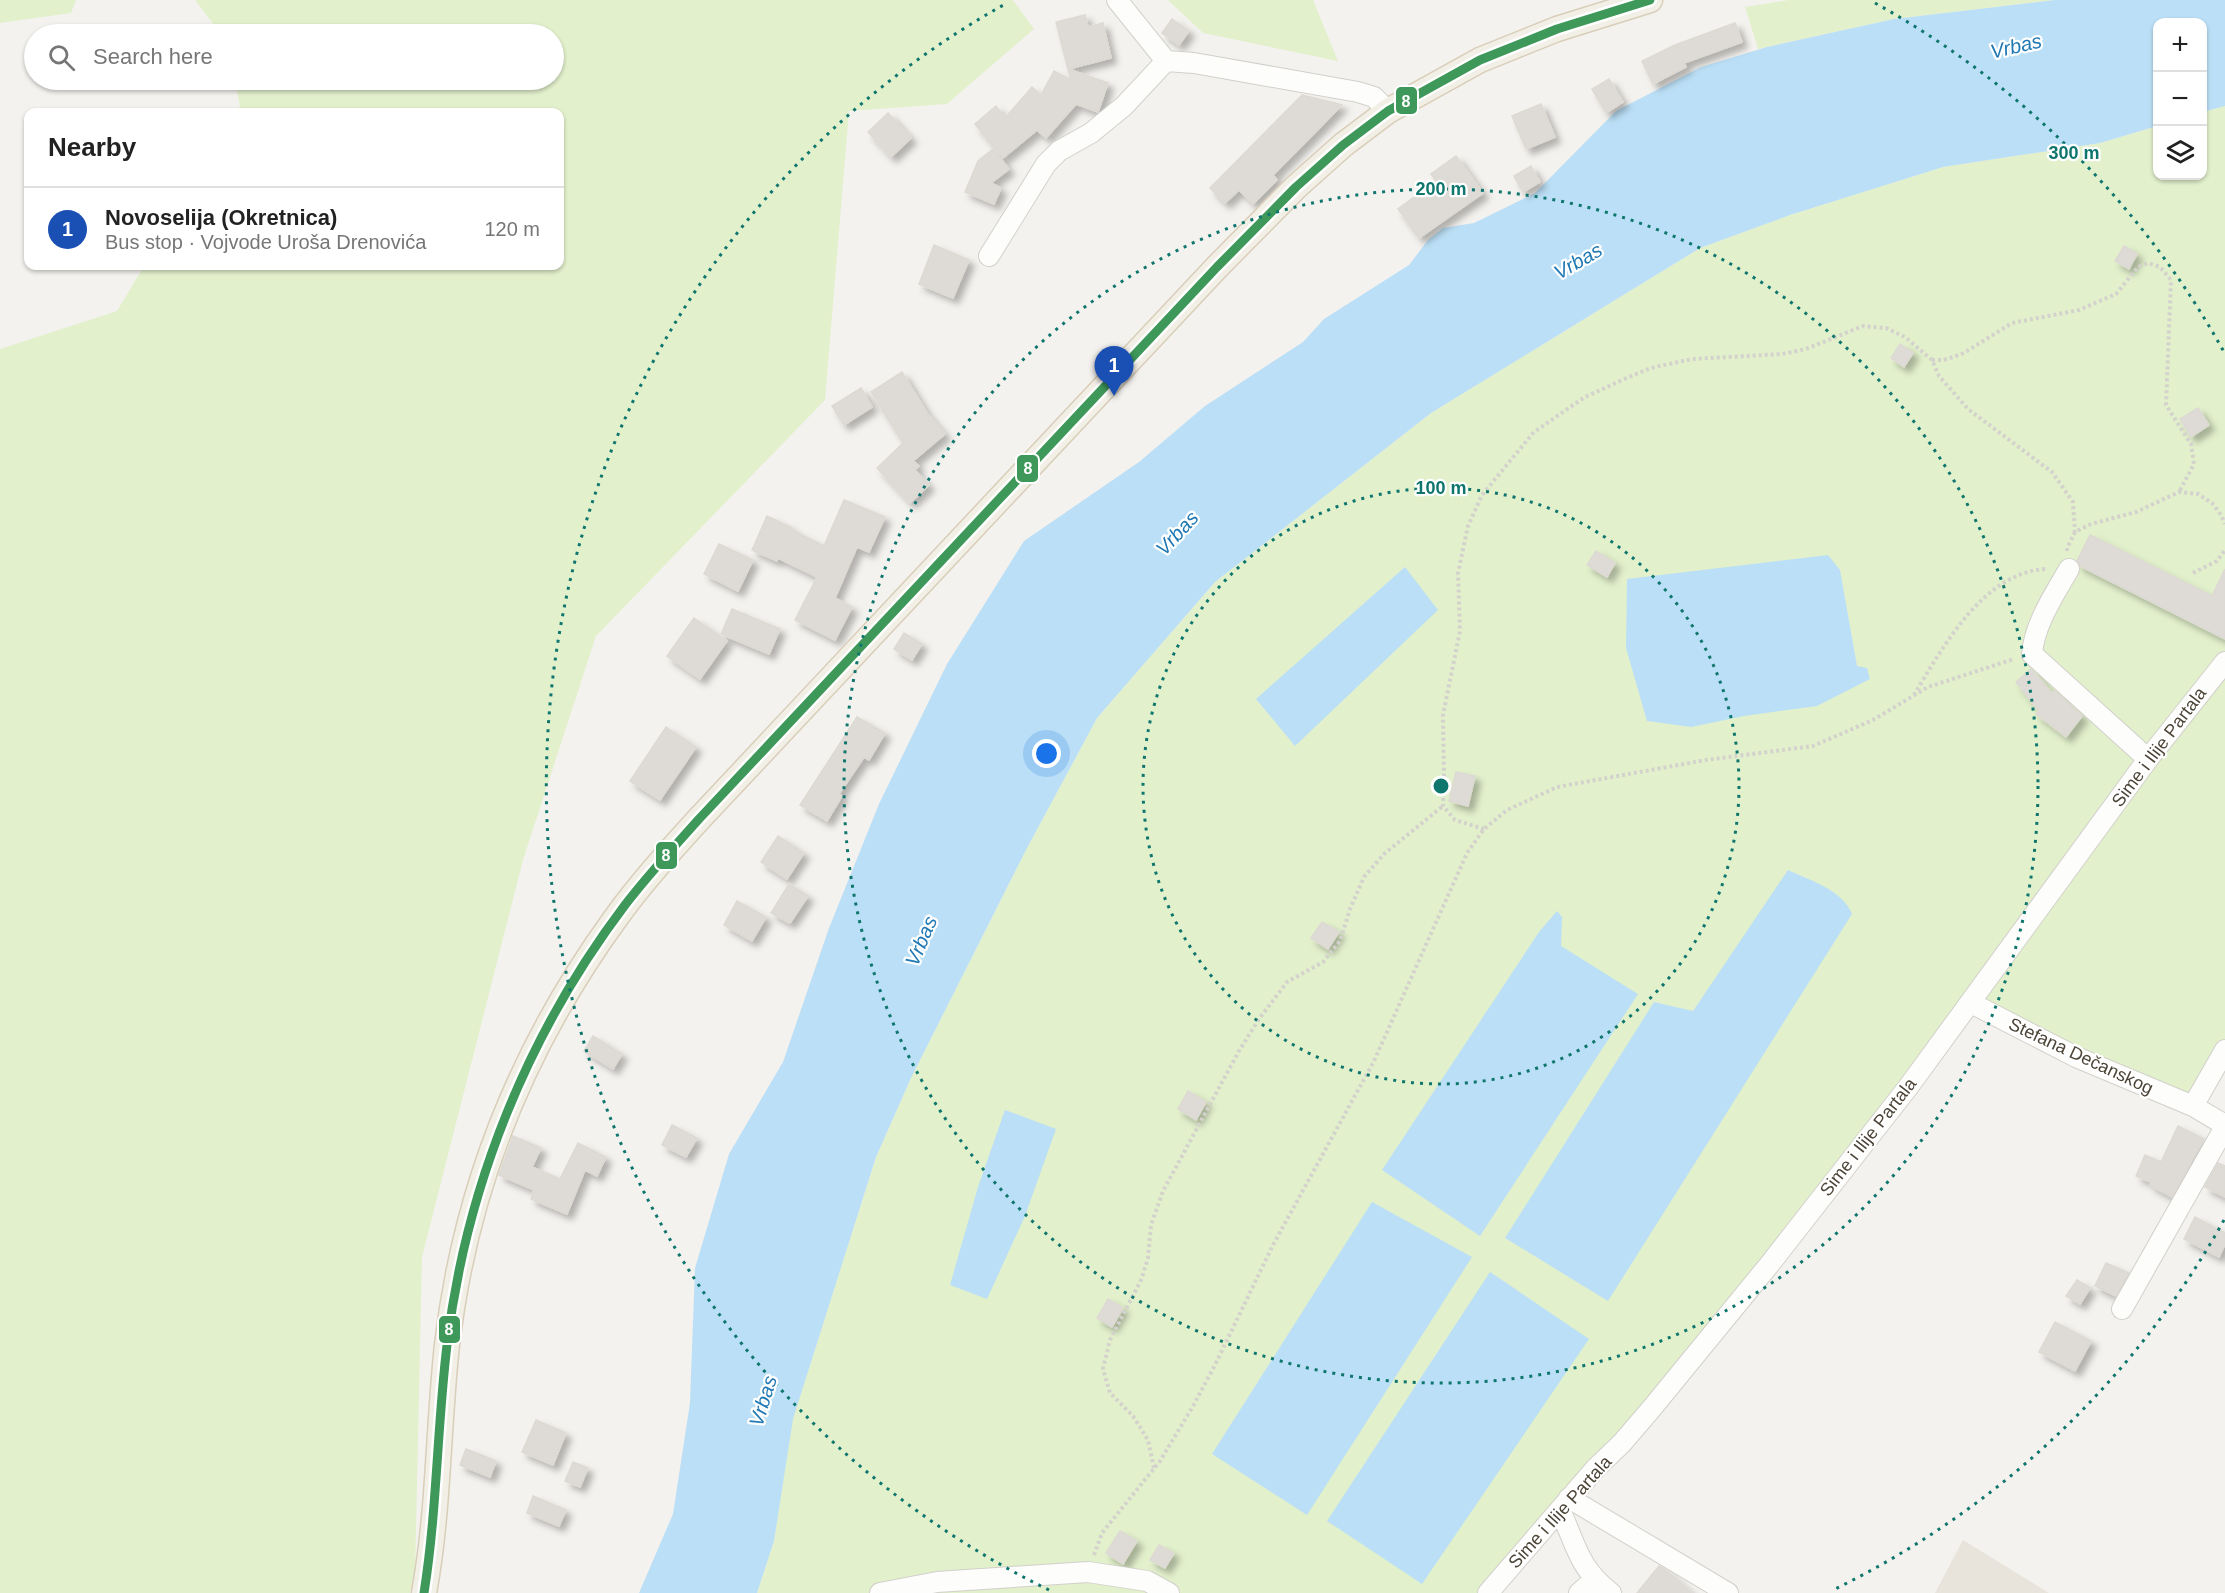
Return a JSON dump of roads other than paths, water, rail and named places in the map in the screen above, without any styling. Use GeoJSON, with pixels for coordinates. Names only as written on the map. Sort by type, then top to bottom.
{"type":"FeatureCollection","features":[{"type":"Feature","properties":{"kind":"main road"},"geometry":{"type":"LineString","coordinates":[[424,1593],[437,1481],[447,1345],[459,1272],[489,1155],[508,1104],[545,1033],[600,940],[645,880],[699,819],[1216,267],[1324,161],[1388,111],[1453,73],[1510,47],[1590,18],[1650,0]]}},
{"type":"Feature","properties":{"kind":"street"},"geometry":{"type":"LineString","coordinates":[[1117,0],[1166,61],[1194,63],[1359,92],[1374,97],[1388,111]]}},
{"type":"Feature","properties":{"kind":"street"},"geometry":{"type":"LineString","coordinates":[[989,256],[1046,164],[1059,151],[1091,133],[1124,106],[1166,61]]}},
{"type":"Feature","properties":{"kind":"street"},"geometry":{"type":"LineString","coordinates":[[2069,569],[2052,598],[2033,642],[2032,654],[2148,759]]}},
{"type":"Feature","properties":{"kind":"street","name":"Sime i Ilije Partala"},"geometry":{"type":"LineString","coordinates":[[1488,1593],[1595,1469],[1622,1443],[1690,1362],[1860,1148],[1971,1003],[2042,902],[2148,759],[2225,662]]}},
{"type":"Feature","properties":{"kind":"street","name":"Stefana Dečanskog"},"geometry":{"type":"LineString","coordinates":[[1971,1003],[2076,1057],[2193,1106],[2225,1126]]}},
{"type":"Feature","properties":{"kind":"street"},"geometry":{"type":"LineString","coordinates":[[2193,1106],[2225,1050]]}},
{"type":"Feature","properties":{"kind":"street"},"geometry":{"type":"LineString","coordinates":[[2122,1309],[2225,1126]]}},
{"type":"Feature","properties":{"kind":"street"},"geometry":{"type":"LineString","coordinates":[[1565,1504],[1587,1587],[1611,1593]]}},
{"type":"Feature","properties":{"kind":"street"},"geometry":{"type":"LineString","coordinates":[[1565,1504],[1728,1593]]}},
{"type":"Feature","properties":{"kind":"street"},"geometry":{"type":"LineString","coordinates":[[880,1593],[937,1582],[1088,1572],[1147,1581],[1168,1593]]}},
{"type":"Feature","properties":{"kind":"water","name":"Vrbas"},"geometry":{"type":"Polygon","coordinates":[[[2055,0],[2225,0],[2225,106],[2207,111],[2207,18],[2153,18],[2153,127],[2100,143],[1943,167],[1790,215],[1700,248],[1431,413],[1215,582],[1097,718],[1026,850],[911,1078],[876,1157],[793,1419],[774,1541],[757,1593],[639,1593],[673,1514],[690,1403],[695,1268],[729,1154],[783,1062],[829,928],[879,804],[947,664],[1024,541],[1139,462],[1205,406],[1303,342],[1324,319],[1409,265],[1428,240],[1443,228],[1474,223],[1535,193],[1616,111],[1701,67],[1767,47],[1894,19],[2055,0]]]}},
{"type":"Feature","properties":{"kind":"water"},"geometry":{"type":"Polygon","coordinates":[[[1828,555],[1840,570],[1857,666],[1867,668],[1870,679],[1817,706],[1744,716],[1691,727],[1647,721],[1626,648],[1627,579],[1828,555]]]}},
{"type":"Feature","properties":{"kind":"water"},"geometry":{"type":"Polygon","coordinates":[[[1405,567],[1438,610],[1295,746],[1256,699],[1405,567]]]}},
{"type":"Feature","properties":{"kind":"water"},"geometry":{"type":"Polygon","coordinates":[[[1788,870],[1833,892],[1848,906],[1852,914],[1608,1301],[1505,1238],[1654,1002],[1693,1011],[1788,870]]]}},
{"type":"Feature","properties":{"kind":"water"},"geometry":{"type":"Polygon","coordinates":[[[1557,911],[1562,917],[1561,946],[1638,994],[1480,1236],[1382,1170],[1539,932],[1557,911]]]}},
{"type":"Feature","properties":{"kind":"water"},"geometry":{"type":"Polygon","coordinates":[[[1005,1110],[1056,1129],[1025,1216],[987,1299],[950,1285],[978,1187],[1005,1110]]]}},
{"type":"Feature","properties":{"kind":"water"},"geometry":{"type":"Polygon","coordinates":[[[1372,1202],[1472,1257],[1307,1515],[1212,1454],[1372,1202]]]}},
{"type":"Feature","properties":{"kind":"water"},"geometry":{"type":"Polygon","coordinates":[[[1490,1272],[1589,1339],[1422,1584],[1327,1521],[1490,1272]]]}},
{"type":"Feature","properties":{"kind":"place","name":"Novoselija (Okretnica)"},"geometry":{"type":"Point","coordinates":[1114,396]}}]}
